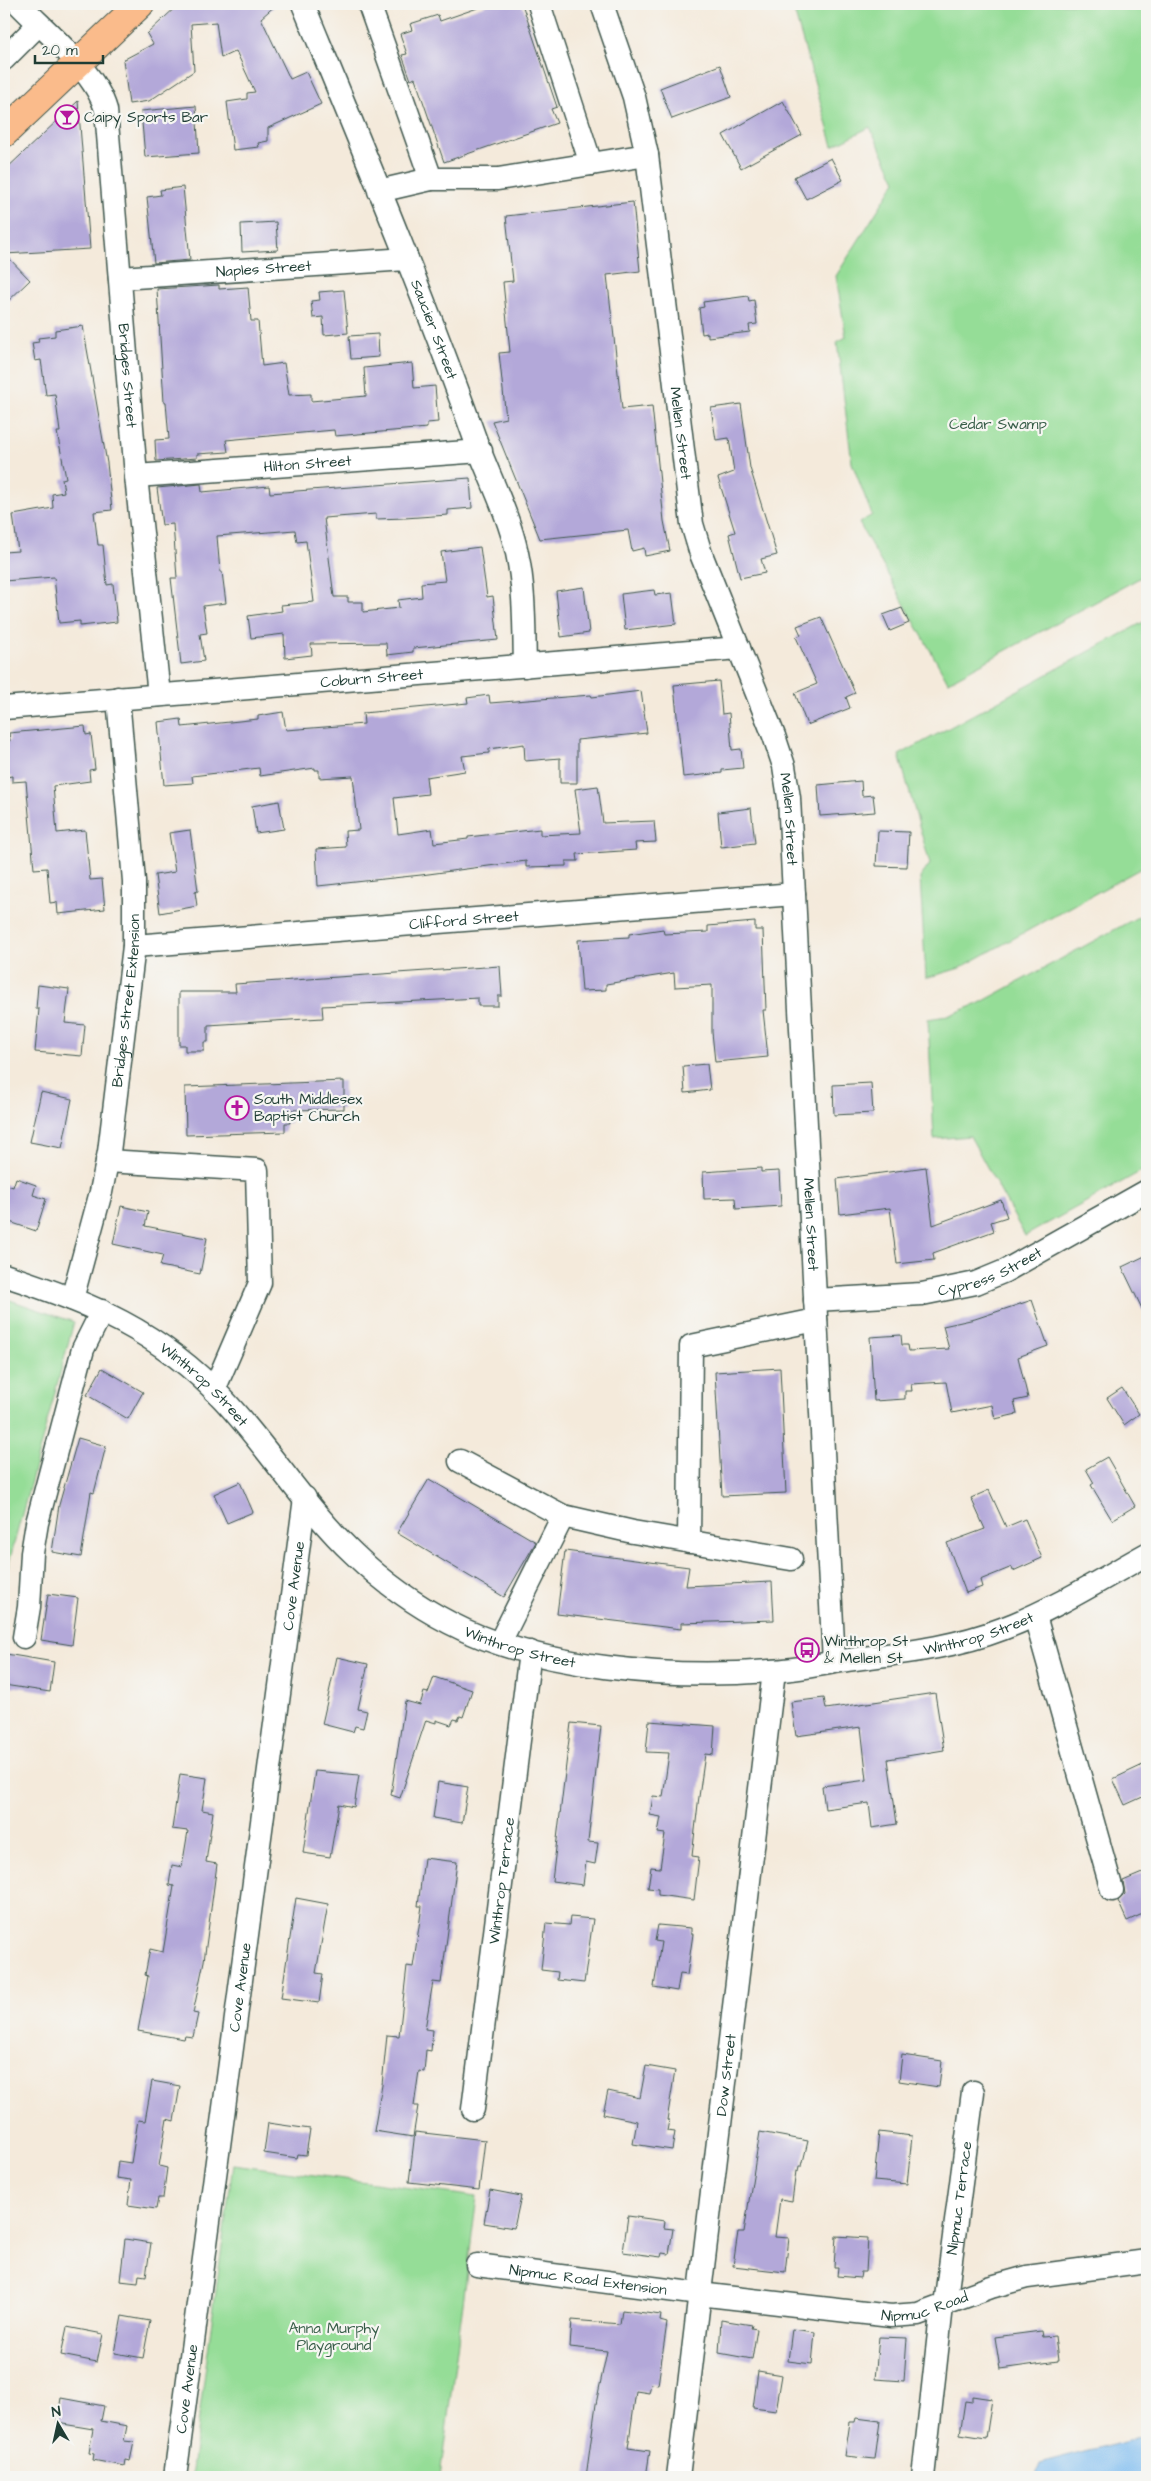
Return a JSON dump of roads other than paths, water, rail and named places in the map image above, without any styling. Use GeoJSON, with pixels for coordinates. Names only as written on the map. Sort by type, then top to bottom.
{"type":"FeatureCollection","features":[{"type":"Feature","properties":{"kind":"main road"},"geometry":{"type":"LineString","coordinates":[[4,134],[140,4]]}},
{"type":"Feature","properties":{"kind":"street","name":"Bridges Street"},"geometry":{"type":"LineString","coordinates":[[19,4],[95,84],[102,95],[106,110],[136,476],[159,695]]}},
{"type":"Feature","properties":{"kind":"street","name":"Saucier Street"},"geometry":{"type":"LineString","coordinates":[[303,4],[449,364],[480,451],[506,516],[517,552],[523,590],[526,666]]}},
{"type":"Feature","properties":{"kind":"street"},"geometry":{"type":"LineString","coordinates":[[368,4],[431,179]]}},
{"type":"Feature","properties":{"kind":"street"},"geometry":{"type":"LineString","coordinates":[[539,4],[590,164]]}},
{"type":"Feature","properties":{"kind":"street","name":"Mellen Street"},"geometry":{"type":"LineString","coordinates":[[602,4],[634,97],[647,155],[692,524],[701,554],[784,766],[789,798],[834,1662]]}},
{"type":"Feature","properties":{"kind":"street"},"geometry":{"type":"LineString","coordinates":[[4,59],[39,24]]}},
{"type":"Feature","properties":{"kind":"street"},"geometry":{"type":"LineString","coordinates":[[379,191],[431,179],[498,179],[647,155]]}},
{"type":"Feature","properties":{"kind":"street","name":"Naples Street"},"geometry":{"type":"LineString","coordinates":[[120,278],[407,259]]}},
{"type":"Feature","properties":{"kind":"street","name":"Hilton Street"},"geometry":{"type":"LineString","coordinates":[[136,476],[480,451]]}},
{"type":"Feature","properties":{"kind":"street","name":"Coburn Street"},"geometry":{"type":"LineString","coordinates":[[4,708],[739,648]]}},
{"type":"Feature","properties":{"kind":"street","name":"Bridges Street Extension"},"geometry":{"type":"LineString","coordinates":[[72,1299],[107,1160],[134,946],[134,881],[118,698]]}},
{"type":"Feature","properties":{"kind":"street","name":"Clifford Street"},"geometry":{"type":"LineString","coordinates":[[134,946],[794,894]]}},
{"type":"Feature","properties":{"kind":"street"},"geometry":{"type":"LineString","coordinates":[[107,1160],[258,1170],[260,1283],[214,1390]]}},
{"type":"Feature","properties":{"kind":"street","name":"Cypress Street"},"geometry":{"type":"LineString","coordinates":[[689,1542],[691,1346],[816,1310],[922,1294],[976,1283],[1005,1271],[1147,1191]]}},
{"type":"Feature","properties":{"kind":"street","name":"Winthrop Street"},"geometry":{"type":"LineString","coordinates":[[4,1275],[102,1311],[149,1336],[178,1356],[214,1390],[352,1553],[380,1577],[451,1624],[530,1652],[589,1663],[654,1671],[717,1674],[774,1671],[952,1644],[1000,1630],[1035,1616],[1147,1554]]}},
{"type":"Feature","properties":{"kind":"street"},"geometry":{"type":"LineString","coordinates":[[24,1637],[29,1607],[32,1553],[37,1523],[84,1349],[102,1311]]}},
{"type":"Feature","properties":{"kind":"street"},"geometry":{"type":"LineString","coordinates":[[460,1461],[563,1516],[689,1542],[791,1559]]}},
{"type":"Feature","properties":{"kind":"street","name":"Cove Avenue"},"geometry":{"type":"LineString","coordinates":[[175,2477],[305,1498]]}},
{"type":"Feature","properties":{"kind":"street"},"geometry":{"type":"LineString","coordinates":[[500,1642],[563,1516]]}},
{"type":"Feature","properties":{"kind":"street"},"geometry":{"type":"LineString","coordinates":[[1035,1616],[1112,1890]]}},
{"type":"Feature","properties":{"kind":"street","name":"Winthrop Terrace"},"geometry":{"type":"LineString","coordinates":[[472,2109],[530,1652]]}},
{"type":"Feature","properties":{"kind":"street","name":"Dow Street"},"geometry":{"type":"LineString","coordinates":[[678,2477],[774,1671]]}},
{"type":"Feature","properties":{"kind":"street","name":"Nipmuc Terrace"},"geometry":{"type":"LineString","coordinates":[[923,2477],[972,2092]]}},
{"type":"Feature","properties":{"kind":"street","name":"Nipmuc Road"},"geometry":{"type":"LineString","coordinates":[[699,2294],[892,2316],[918,2314],[991,2287],[1027,2277],[1147,2261]]}},
{"type":"Feature","properties":{"kind":"street","name":"Nipmuc Road Extension"},"geometry":{"type":"LineString","coordinates":[[477,2265],[699,2294]]}},
{"type":"Feature","properties":{"kind":"water"},"geometry":{"type":"Polygon","coordinates":[[[1147,2436],[1147,2477],[1034,2477],[1039,2464],[1147,2436]]]}},
{"type":"Feature","properties":{"kind":"place","name":"Caipy Sports Bar"},"geometry":{"type":"Point","coordinates":[67,117]}},
{"type":"Feature","properties":{"kind":"place","name":"South Middlesex Baptist Church"},"geometry":{"type":"Point","coordinates":[237,1108]}},
{"type":"Feature","properties":{"kind":"place","name":"Winthrop St & Mellen St"},"geometry":{"type":"Point","coordinates":[807,1650]}},
{"type":"Feature","properties":{"kind":"park label","name":"Cedar Swamp"},"geometry":{"type":"Point","coordinates":[998,424]}},
{"type":"Feature","properties":{"kind":"park label","name":"Anna Murphy Playground"},"geometry":{"type":"Point","coordinates":[334,2336]}}]}
